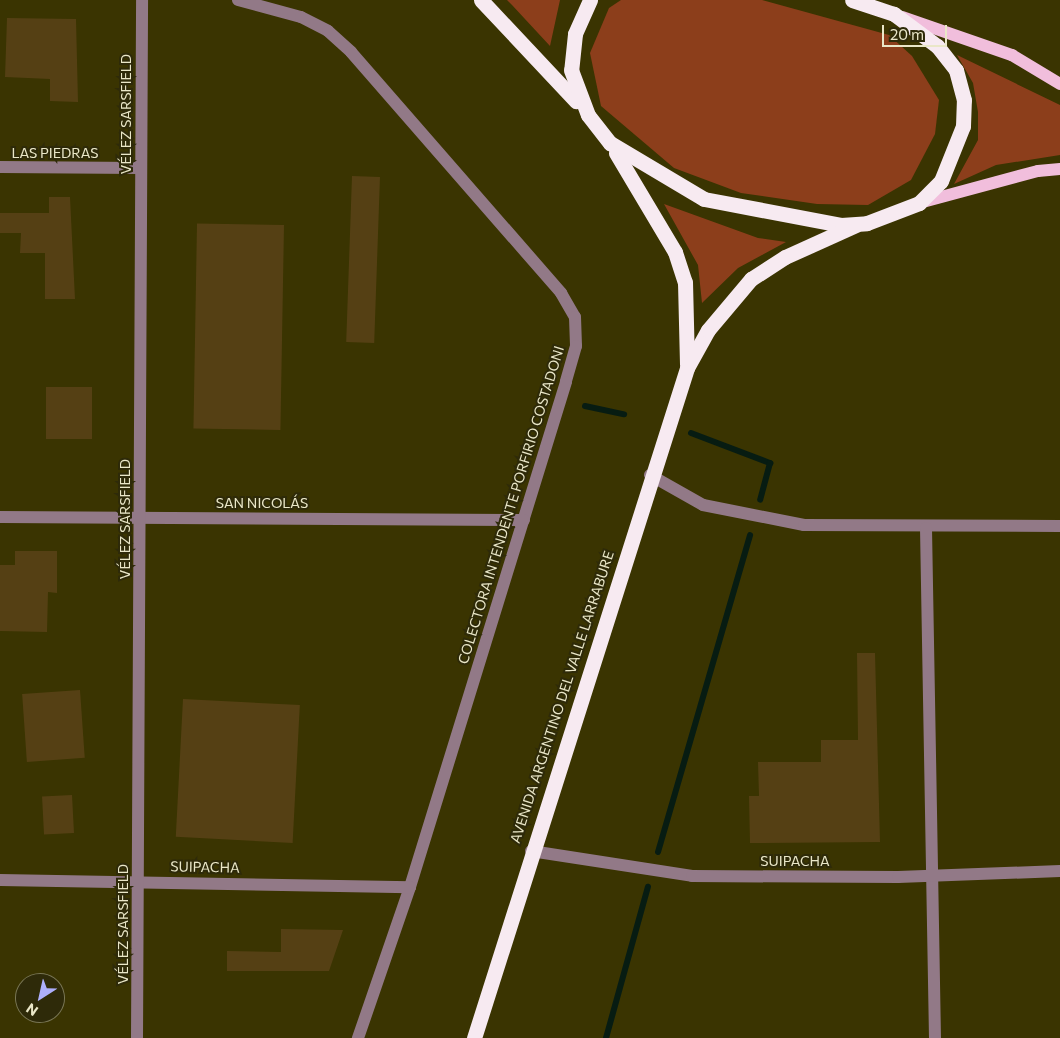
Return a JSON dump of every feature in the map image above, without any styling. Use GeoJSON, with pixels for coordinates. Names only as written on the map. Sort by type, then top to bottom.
{"type":"FeatureCollection","features":[{"type":"Feature","properties":{"kind":"highway"},"geometry":{"type":"LineString","coordinates":[[481,0],[588,115],[610,143],[675,252],[685,282],[687,368]]}},
{"type":"Feature","properties":{"kind":"highway"},"geometry":{"type":"LineString","coordinates":[[588,115],[572,70],[575,34],[590,0]]}},
{"type":"Feature","properties":{"kind":"highway"},"geometry":{"type":"LineString","coordinates":[[687,368],[708,330],[751,279],[785,256],[856,225],[920,203],[940,181],[957,150],[964,100],[956,70],[937,46],[894,14],[852,0]]}},
{"type":"Feature","properties":{"kind":"highway"},"geometry":{"type":"LineString","coordinates":[[610,143],[704,200],[809,222],[856,225]]}},
{"type":"Feature","properties":{"kind":"highway","name":"AVENIDA ARGENTINO DEL VALLE LARRABURE"},"geometry":{"type":"LineString","coordinates":[[474,1038],[531,850],[650,475],[687,368]]}},
{"type":"Feature","properties":{"kind":"main road"},"geometry":{"type":"LineString","coordinates":[[894,14],[995,48],[1060,84]]}},
{"type":"Feature","properties":{"kind":"main road"},"geometry":{"type":"LineString","coordinates":[[920,203],[1038,171],[1060,169]]}},
{"type":"Feature","properties":{"kind":"street","name":"VÉLEZ SARSFIELD"},"geometry":{"type":"LineString","coordinates":[[137,1038],[142,0]]}},
{"type":"Feature","properties":{"kind":"street","name":"COLECTORA INTENDENTE PORFIRIO COSTADONI"},"geometry":{"type":"LineString","coordinates":[[238,0],[301,17],[328,31],[351,52],[561,293],[574,317],[576,346],[524,520],[410,887],[358,1038]]}},
{"type":"Feature","properties":{"kind":"street","name":"LAS PIEDRAS"},"geometry":{"type":"LineString","coordinates":[[0,167],[140,168]]}},
{"type":"Feature","properties":{"kind":"street"},"geometry":{"type":"LineString","coordinates":[[650,475],[703,505],[734,514],[804,525],[926,528],[1060,526]]}},
{"type":"Feature","properties":{"kind":"street","name":"SAN NICOLÁS"},"geometry":{"type":"LineString","coordinates":[[0,517],[524,520]]}},
{"type":"Feature","properties":{"kind":"street"},"geometry":{"type":"LineString","coordinates":[[926,528],[930,873],[935,1038]]}},
{"type":"Feature","properties":{"kind":"street","name":"SUIPACHA"},"geometry":{"type":"LineString","coordinates":[[531,850],[692,876],[898,877],[930,873],[1060,871]]}},
{"type":"Feature","properties":{"kind":"street","name":"SUIPACHA"},"geometry":{"type":"LineString","coordinates":[[0,880],[410,887]]}},
{"type":"Feature","properties":{"kind":"shaded area"},"geometry":{"type":"Polygon","coordinates":[[[507,0],[560,0],[550,46],[512,5],[507,0]]]}},
{"type":"Feature","properties":{"kind":"shaded area"},"geometry":{"type":"Polygon","coordinates":[[[621,0],[762,0],[889,35],[912,56],[939,100],[935,134],[911,180],[868,205],[817,204],[741,193],[674,168],[601,106],[590,53],[609,8],[621,0]]]}},
{"type":"Feature","properties":{"kind":"shaded area"},"geometry":{"type":"Polygon","coordinates":[[[957,55],[1060,105],[1060,155],[996,165],[954,184],[978,140],[978,112],[973,83],[957,55]]]}},
{"type":"Feature","properties":{"kind":"shaded area"},"geometry":{"type":"Polygon","coordinates":[[[664,204],[758,238],[786,242],[738,268],[702,303],[698,265],[664,204]]]}},
{"type":"Feature","properties":{"kind":"building"},"geometry":{"type":"Polygon","coordinates":[[[7,18],[76,19],[78,102],[50,101],[50,79],[5,77],[7,18]]]}},
{"type":"Feature","properties":{"kind":"building"},"geometry":{"type":"Polygon","coordinates":[[[352,176],[380,177],[374,343],[346,342],[352,176]]]}},
{"type":"Feature","properties":{"kind":"building"},"geometry":{"type":"Polygon","coordinates":[[[49,197],[70,197],[75,299],[45,299],[45,253],[20,253],[21,233],[0,233],[0,213],[49,213],[49,197]]]}},
{"type":"Feature","properties":{"kind":"building"},"geometry":{"type":"Polygon","coordinates":[[[197,223],[284,225],[280,430],[193,428],[197,223]]]}},
{"type":"Feature","properties":{"kind":"building"},"geometry":{"type":"Polygon","coordinates":[[[46,387],[92,387],[92,439],[46,439],[46,387]]]}},
{"type":"Feature","properties":{"kind":"building"},"geometry":{"type":"Polygon","coordinates":[[[15,551],[57,551],[57,593],[48,592],[47,632],[0,631],[0,565],[15,565],[15,551]]]}},
{"type":"Feature","properties":{"kind":"building"},"geometry":{"type":"Polygon","coordinates":[[[857,653],[875,653],[880,842],[750,843],[749,796],[759,796],[758,762],[821,762],[821,740],[858,740],[857,653]]]}},
{"type":"Feature","properties":{"kind":"building"},"geometry":{"type":"Polygon","coordinates":[[[80,690],[85,758],[27,762],[22,694],[80,690]]]}},
{"type":"Feature","properties":{"kind":"building"},"geometry":{"type":"Polygon","coordinates":[[[183,699],[300,705],[293,843],[176,837],[183,699]]]}},
{"type":"Feature","properties":{"kind":"building"},"geometry":{"type":"Polygon","coordinates":[[[72,795],[74,833],[44,835],[42,797],[72,795]]]}},
{"type":"Feature","properties":{"kind":"building"},"geometry":{"type":"Polygon","coordinates":[[[281,929],[343,930],[329,971],[227,971],[227,951],[281,952],[281,929]]]}},
{"type":"Feature","properties":{"kind":"waterway"},"geometry":{"type":"LineString","coordinates":[[585,406],[624,414]]}},
{"type":"Feature","properties":{"kind":"waterway"},"geometry":{"type":"LineString","coordinates":[[691,433],[770,463],[760,500]]}},
{"type":"Feature","properties":{"kind":"waterway"},"geometry":{"type":"LineString","coordinates":[[658,852],[750,535]]}},
{"type":"Feature","properties":{"kind":"waterway"},"geometry":{"type":"LineString","coordinates":[[606,1038],[648,887]]}}]}
